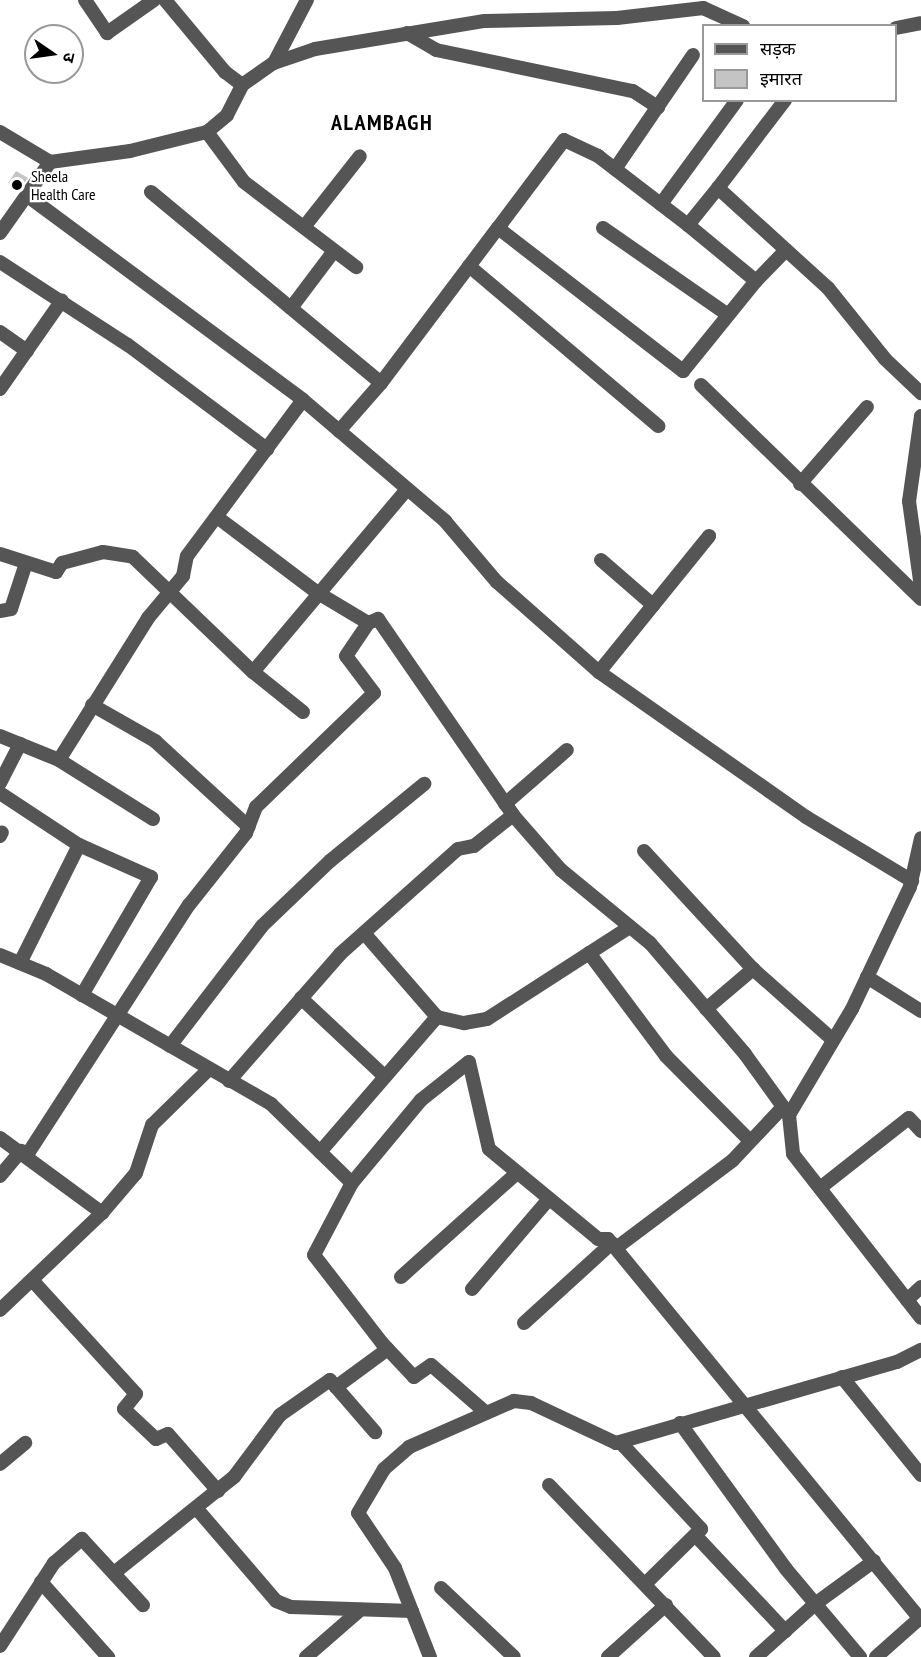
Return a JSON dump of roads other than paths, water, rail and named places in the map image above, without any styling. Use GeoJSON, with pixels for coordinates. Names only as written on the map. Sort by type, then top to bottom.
{"type":"FeatureCollection","features":[{"type":"Feature","properties":{"kind":"street"},"geometry":{"type":"LineString","coordinates":[[85,0],[107,33],[154,0]]}},
{"type":"Feature","properties":{"kind":"street"},"geometry":{"type":"LineString","coordinates":[[165,0],[225,72],[242,85]]}},
{"type":"Feature","properties":{"kind":"street"},"geometry":{"type":"LineString","coordinates":[[274,63],[308,0]]}},
{"type":"Feature","properties":{"kind":"street"},"geometry":{"type":"LineString","coordinates":[[0,132],[50,162],[130,152],[207,132],[227,115],[242,85],[274,63],[315,49],[485,21],[617,18],[677,5],[703,8],[739,24]]}},
{"type":"Feature","properties":{"kind":"street"},"geometry":{"type":"LineString","coordinates":[[897,28],[921,23]]}},
{"type":"Feature","properties":{"kind":"street"},"geometry":{"type":"LineString","coordinates":[[407,33],[436,50],[633,91],[658,107]]}},
{"type":"Feature","properties":{"kind":"street"},"geometry":{"type":"LineString","coordinates":[[615,169],[693,55]]}},
{"type":"Feature","properties":{"kind":"street"},"geometry":{"type":"LineString","coordinates":[[661,204],[736,102]]}},
{"type":"Feature","properties":{"kind":"street"},"geometry":{"type":"LineString","coordinates":[[688,225],[783,102]]}},
{"type":"Feature","properties":{"kind":"street"},"geometry":{"type":"LineString","coordinates":[[207,132],[244,182],[356,267]]}},
{"type":"Feature","properties":{"kind":"street"},"geometry":{"type":"LineString","coordinates":[[339,431],[381,383],[564,140],[615,169],[756,281]]}},
{"type":"Feature","properties":{"kind":"street"},"geometry":{"type":"LineString","coordinates":[[304,226],[360,156]]}},
{"type":"Feature","properties":{"kind":"street"},"geometry":{"type":"LineString","coordinates":[[0,232],[29,197],[50,162]]}},
{"type":"Feature","properties":{"kind":"street"},"geometry":{"type":"LineString","coordinates":[[718,188],[828,288],[885,359],[921,393]]}},
{"type":"Feature","properties":{"kind":"street"},"geometry":{"type":"LineString","coordinates":[[151,192],[381,383]]}},
{"type":"Feature","properties":{"kind":"street"},"geometry":{"type":"LineString","coordinates":[[29,197],[303,400],[445,521],[497,582],[599,672],[806,817],[912,881]]}},
{"type":"Feature","properties":{"kind":"street"},"geometry":{"type":"LineString","coordinates":[[498,228],[683,371],[756,281],[786,250]]}},
{"type":"Feature","properties":{"kind":"street"},"geometry":{"type":"LineString","coordinates":[[603,228],[728,315]]}},
{"type":"Feature","properties":{"kind":"street"},"geometry":{"type":"LineString","coordinates":[[291,308],[334,251]]}},
{"type":"Feature","properties":{"kind":"street"},"geometry":{"type":"LineString","coordinates":[[0,262],[62,300],[267,449]]}},
{"type":"Feature","properties":{"kind":"street"},"geometry":{"type":"LineString","coordinates":[[469,266],[658,426]]}},
{"type":"Feature","properties":{"kind":"street"},"geometry":{"type":"LineString","coordinates":[[0,389],[62,300]]}},
{"type":"Feature","properties":{"kind":"street"},"geometry":{"type":"LineString","coordinates":[[0,333],[27,351]]}},
{"type":"Feature","properties":{"kind":"street"},"geometry":{"type":"LineString","coordinates":[[701,385],[800,484],[921,599]]}},
{"type":"Feature","properties":{"kind":"street"},"geometry":{"type":"LineString","coordinates":[[59,760],[148,618],[183,576],[187,556],[303,400]]}},
{"type":"Feature","properties":{"kind":"street"},"geometry":{"type":"LineString","coordinates":[[800,484],[867,407]]}},
{"type":"Feature","properties":{"kind":"street"},"geometry":{"type":"LineString","coordinates":[[921,416],[909,501],[921,588]]}},
{"type":"Feature","properties":{"kind":"street"},"geometry":{"type":"LineString","coordinates":[[253,672],[407,489]]}},
{"type":"Feature","properties":{"kind":"street"},"geometry":{"type":"LineString","coordinates":[[217,517],[318,592],[368,623]]}},
{"type":"Feature","properties":{"kind":"street"},"geometry":{"type":"LineString","coordinates":[[599,672],[709,536]]}},
{"type":"Feature","properties":{"kind":"street"},"geometry":{"type":"LineString","coordinates":[[0,554],[56,572],[62,563],[103,552],[133,557],[168,594],[253,672],[303,712]]}},
{"type":"Feature","properties":{"kind":"street"},"geometry":{"type":"LineString","coordinates":[[601,560],[652,604]]}},
{"type":"Feature","properties":{"kind":"street"},"geometry":{"type":"LineString","coordinates":[[0,611],[11,609],[26,563]]}},
{"type":"Feature","properties":{"kind":"street"},"geometry":{"type":"LineString","coordinates":[[0,1176],[24,1153],[116,1015],[249,826],[256,807],[374,693],[346,656],[368,623],[378,619],[509,809],[561,870],[650,943],[706,1009],[786,1111],[793,1154],[921,1318]]}},
{"type":"Feature","properties":{"kind":"street"},"geometry":{"type":"LineString","coordinates":[[92,705],[155,741],[249,826]]}},
{"type":"Feature","properties":{"kind":"street"},"geometry":{"type":"LineString","coordinates":[[0,736],[59,760],[153,819]]}},
{"type":"Feature","properties":{"kind":"street"},"geometry":{"type":"LineString","coordinates":[[0,783],[20,744]]}},
{"type":"Feature","properties":{"kind":"street"},"geometry":{"type":"LineString","coordinates":[[229,1081],[301,998],[363,933],[458,849],[474,846],[567,750]]}},
{"type":"Feature","properties":{"kind":"street"},"geometry":{"type":"LineString","coordinates":[[170,1046],[262,926],[330,861],[424,784]]}},
{"type":"Feature","properties":{"kind":"street"},"geometry":{"type":"LineString","coordinates":[[0,793],[79,845],[151,877],[82,995]]}},
{"type":"Feature","properties":{"kind":"street"},"geometry":{"type":"LineString","coordinates":[[524,1323],[614,1246],[733,1160],[749,1140],[786,1111],[833,1040],[867,977],[912,881],[921,838]]}},
{"type":"Feature","properties":{"kind":"street"},"geometry":{"type":"LineString","coordinates":[[20,963],[79,845]]}},
{"type":"Feature","properties":{"kind":"street"},"geometry":{"type":"LineString","coordinates":[[644,851],[753,969],[833,1040]]}},
{"type":"Feature","properties":{"kind":"street"},"geometry":{"type":"LineString","coordinates":[[363,933],[437,1017],[464,1023],[487,1019],[630,927]]}},
{"type":"Feature","properties":{"kind":"street"},"geometry":{"type":"LineString","coordinates":[[589,953],[666,1056],[749,1140]]}},
{"type":"Feature","properties":{"kind":"street"},"geometry":{"type":"LineString","coordinates":[[0,955],[82,995],[271,1104],[352,1183]]}},
{"type":"Feature","properties":{"kind":"street"},"geometry":{"type":"LineString","coordinates":[[706,1009],[753,969]]}},
{"type":"Feature","properties":{"kind":"street"},"geometry":{"type":"LineString","coordinates":[[867,977],[921,1011]]}},
{"type":"Feature","properties":{"kind":"street"},"geometry":{"type":"LineString","coordinates":[[301,998],[385,1077]]}},
{"type":"Feature","properties":{"kind":"street"},"geometry":{"type":"LineString","coordinates":[[320,1152],[437,1017]]}},
{"type":"Feature","properties":{"kind":"street"},"geometry":{"type":"LineString","coordinates":[[484,1411],[431,1365],[414,1377],[388,1349],[314,1255],[352,1183],[422,1100],[469,1062],[489,1149],[598,1239],[614,1246],[748,1404],[920,1619],[876,1657]]}},
{"type":"Feature","properties":{"kind":"street"},"geometry":{"type":"LineString","coordinates":[[0,1310],[102,1213],[136,1173],[152,1125],[209,1069]]}},
{"type":"Feature","properties":{"kind":"street"},"geometry":{"type":"LineString","coordinates":[[820,1188],[909,1118],[921,1131]]}},
{"type":"Feature","properties":{"kind":"street"},"geometry":{"type":"LineString","coordinates":[[0,1138],[24,1153],[102,1213]]}},
{"type":"Feature","properties":{"kind":"street"},"geometry":{"type":"LineString","coordinates":[[401,1277],[517,1173]]}},
{"type":"Feature","properties":{"kind":"street"},"geometry":{"type":"LineString","coordinates":[[472,1289],[549,1199]]}},
{"type":"Feature","properties":{"kind":"street"},"geometry":{"type":"LineString","coordinates":[[32,1280],[136,1394],[124,1409],[156,1440],[168,1434],[218,1491]]}},
{"type":"Feature","properties":{"kind":"street"},"geometry":{"type":"LineString","coordinates":[[907,1300],[921,1287]]}},
{"type":"Feature","properties":{"kind":"street"},"geometry":{"type":"LineString","coordinates":[[336,1387],[388,1349]]}},
{"type":"Feature","properties":{"kind":"street"},"geometry":{"type":"LineString","coordinates":[[620,1442],[897,1362],[921,1350]]}},
{"type":"Feature","properties":{"kind":"street"},"geometry":{"type":"LineString","coordinates":[[843,1377],[921,1475]]}},
{"type":"Feature","properties":{"kind":"street"},"geometry":{"type":"LineString","coordinates":[[114,1573],[197,1509],[234,1477],[280,1415],[330,1380],[375,1432]]}},
{"type":"Feature","properties":{"kind":"street"},"geometry":{"type":"LineString","coordinates":[[430,1657],[395,1568],[358,1513],[384,1468],[409,1447],[484,1411],[514,1401],[531,1403],[586,1432],[620,1442],[701,1529],[646,1583]]}},
{"type":"Feature","properties":{"kind":"street"},"geometry":{"type":"LineString","coordinates":[[680,1423],[815,1604],[860,1657]]}},
{"type":"Feature","properties":{"kind":"street"},"geometry":{"type":"LineString","coordinates":[[0,1464],[25,1443]]}},
{"type":"Feature","properties":{"kind":"street"},"geometry":{"type":"LineString","coordinates":[[549,1485],[646,1583],[714,1657]]}},
{"type":"Feature","properties":{"kind":"street"},"geometry":{"type":"LineString","coordinates":[[197,1509],[276,1600],[291,1607],[412,1611]]}},
{"type":"Feature","properties":{"kind":"street"},"geometry":{"type":"LineString","coordinates":[[695,1535],[785,1631]]}},
{"type":"Feature","properties":{"kind":"street"},"geometry":{"type":"LineString","coordinates":[[0,1646],[54,1563],[82,1539],[144,1605]]}},
{"type":"Feature","properties":{"kind":"street"},"geometry":{"type":"LineString","coordinates":[[756,1657],[815,1604],[874,1561]]}},
{"type":"Feature","properties":{"kind":"street"},"geometry":{"type":"LineString","coordinates":[[41,1582],[108,1657]]}},
{"type":"Feature","properties":{"kind":"street"},"geometry":{"type":"LineString","coordinates":[[441,1588],[514,1657]]}},
{"type":"Feature","properties":{"kind":"street"},"geometry":{"type":"LineString","coordinates":[[608,1657],[666,1605]]}},
{"type":"Feature","properties":{"kind":"street"},"geometry":{"type":"LineString","coordinates":[[306,1657],[360,1610]]}},
{"type":"Feature","properties":{"kind":"street"},"geometry":{"type":"LineString","coordinates":[[768,1646],[778,1657]]}},
{"type":"Feature","properties":{"kind":"place","name":"Sheela Health Care"},"geometry":{"type":"Point","coordinates":[17,185]}},
{"type":"Feature","properties":{"kind":"district","name":"ALAMBAGH"},"geometry":{"type":"Point","coordinates":[382,123]}}]}
